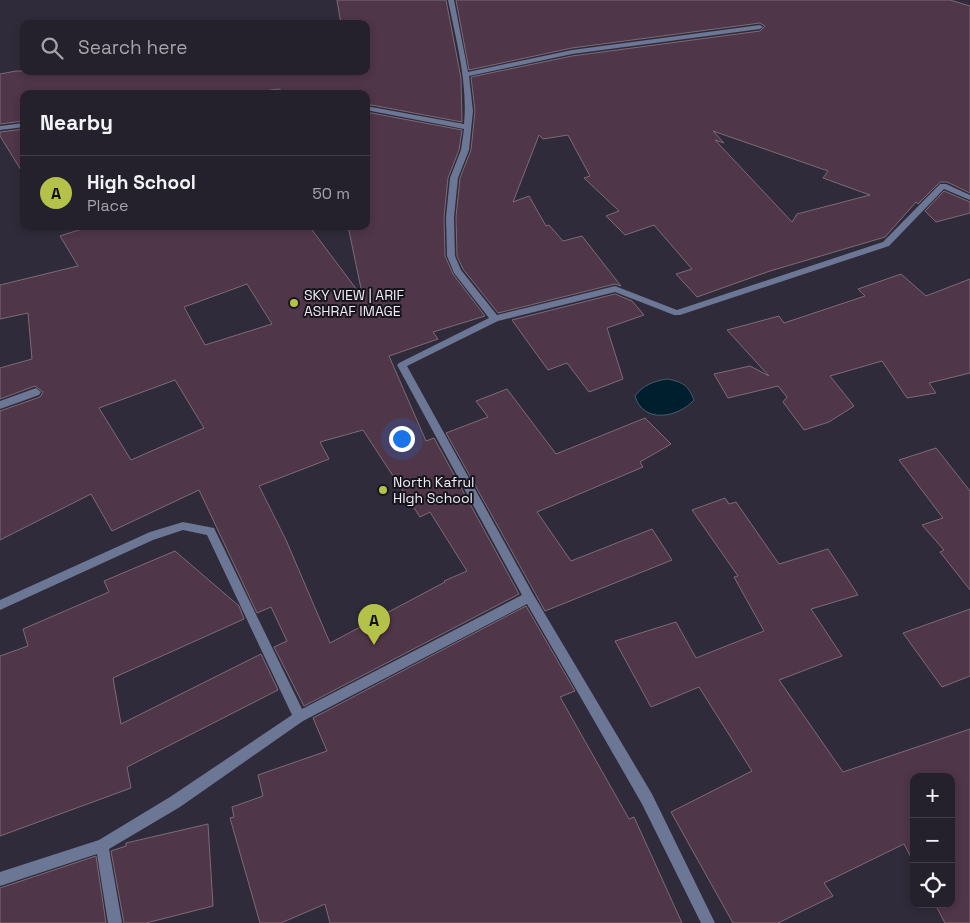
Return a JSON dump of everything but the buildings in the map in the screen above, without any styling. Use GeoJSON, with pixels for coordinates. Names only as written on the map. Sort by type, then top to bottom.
{"type":"FeatureCollection","features":[{"type":"Feature","properties":{"kind":"street"},"geometry":{"type":"LineString","coordinates":[[452,0],[469,111],[465,150],[454,178],[450,217],[450,256],[457,271],[495,319]]}},
{"type":"Feature","properties":{"kind":"street"},"geometry":{"type":"LineString","coordinates":[[465,75],[572,52],[760,27]]}},
{"type":"Feature","properties":{"kind":"street"},"geometry":{"type":"LineString","coordinates":[[370,109],[467,127]]}},
{"type":"Feature","properties":{"kind":"street"},"geometry":{"type":"LineString","coordinates":[[0,128],[20,126]]}},
{"type":"Feature","properties":{"kind":"street"},"geometry":{"type":"LineString","coordinates":[[708,923],[647,799],[529,597],[402,365],[495,319],[615,289],[677,313],[886,244],[943,186],[970,198]]}},
{"type":"Feature","properties":{"kind":"street"},"geometry":{"type":"LineString","coordinates":[[0,405],[36,392]]}},
{"type":"Feature","properties":{"kind":"street"},"geometry":{"type":"LineString","coordinates":[[0,605],[150,536],[183,526],[210,532],[299,717]]}},
{"type":"Feature","properties":{"kind":"street"},"geometry":{"type":"LineString","coordinates":[[0,879],[102,846],[175,802],[299,717],[529,597]]}},
{"type":"Feature","properties":{"kind":"street"},"geometry":{"type":"LineString","coordinates":[[102,846],[114,923]]}},
{"type":"Feature","properties":{"kind":"water"},"geometry":{"type":"Polygon","coordinates":[[[667,379],[684,385],[690,391],[694,400],[679,411],[670,414],[661,415],[645,411],[639,405],[635,396],[649,384],[667,379]]]}},
{"type":"Feature","properties":{"kind":"place","name":"SKY VIEW | ARIF ASHRAF IMAGE"},"geometry":{"type":"Point","coordinates":[294,303]}},
{"type":"Feature","properties":{"kind":"place","name":"North Kafrul HIgh School"},"geometry":{"type":"Point","coordinates":[383,490]}},
{"type":"Feature","properties":{"kind":"place","name":"High School"},"geometry":{"type":"Point","coordinates":[374,645]}}]}
